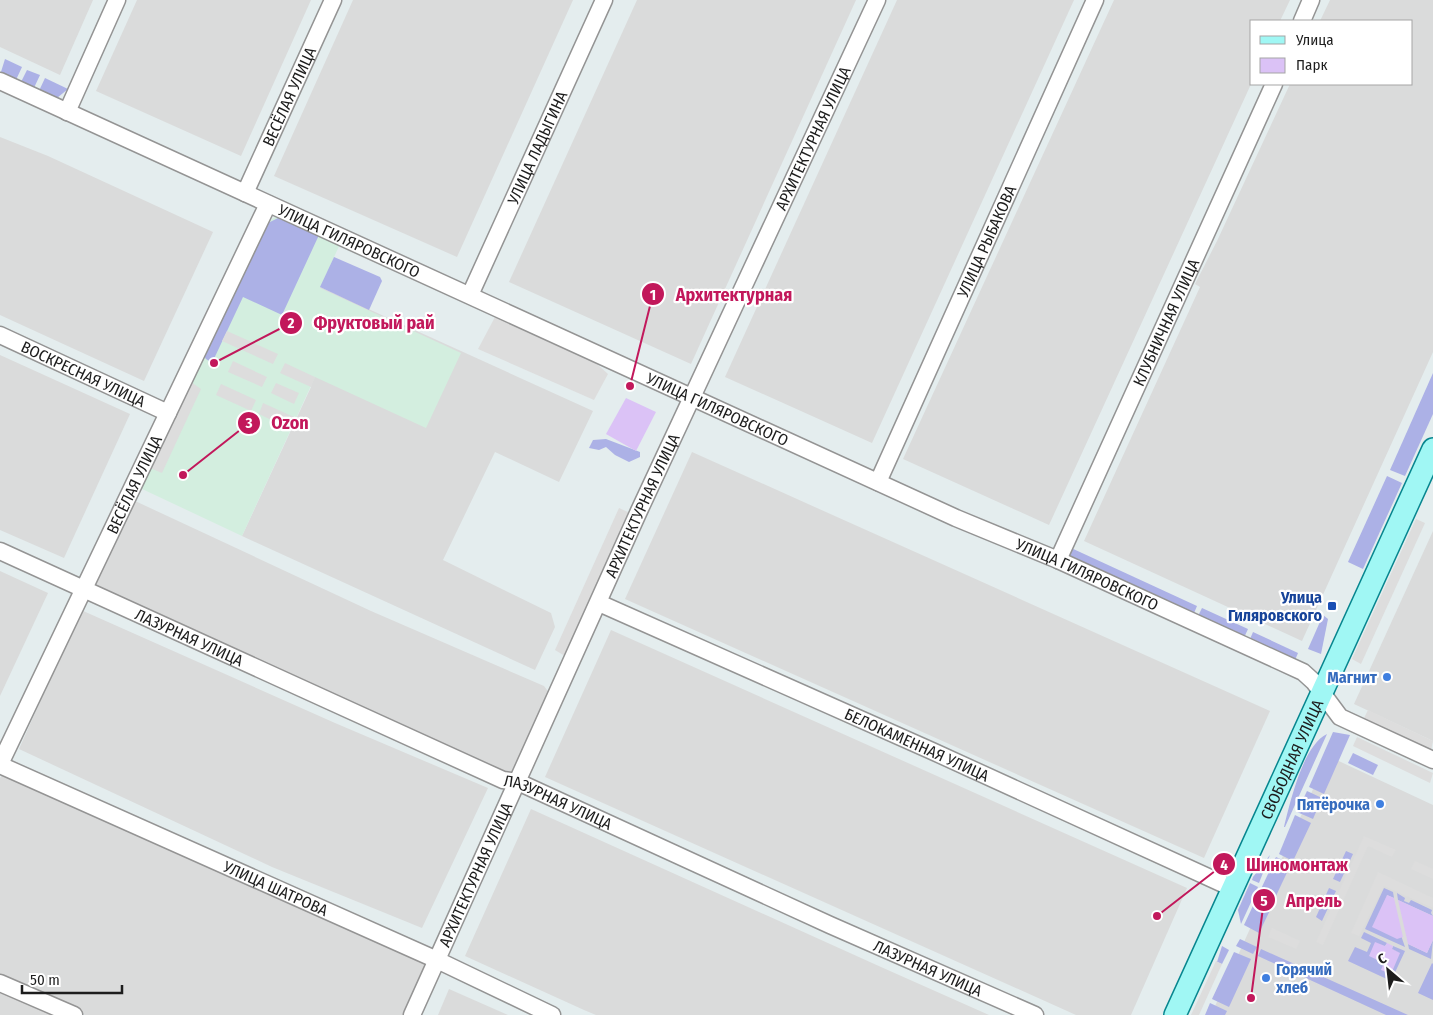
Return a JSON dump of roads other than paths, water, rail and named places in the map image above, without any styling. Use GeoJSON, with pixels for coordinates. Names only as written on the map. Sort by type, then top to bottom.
{"type":"FeatureCollection","features":[{"type":"Feature","properties":{"kind":"main road","name":"СВОБОДНАЯ УЛИЦА"},"geometry":{"type":"LineString","coordinates":[[1175,1015],[1433,449]]}},
{"type":"Feature","properties":{"kind":"street"},"geometry":{"type":"LineString","coordinates":[[67,112],[117,0]]}},
{"type":"Feature","properties":{"kind":"street","name":"ВЕСЁЛАЯ УЛИЦА"},"geometry":{"type":"LineString","coordinates":[[245,193],[333,0]]}},
{"type":"Feature","properties":{"kind":"street","name":"УЛИЦА ЛАДЫГИНА"},"geometry":{"type":"LineString","coordinates":[[470,294],[604,0]]}},
{"type":"Feature","properties":{"kind":"street","name":"АРХИТЕКТУРНАЯ УЛИЦА"},"geometry":{"type":"LineString","coordinates":[[412,1015],[692,397],[877,0]]}},
{"type":"Feature","properties":{"kind":"street","name":"УЛИЦА РЫБАКОВА"},"geometry":{"type":"LineString","coordinates":[[878,482],[1095,0]]}},
{"type":"Feature","properties":{"kind":"street"},"geometry":{"type":"LineString","coordinates":[[1302,20],[1311,0]]}},
{"type":"Feature","properties":{"kind":"street","name":"УЛИЦА ГИЛЯРОВСКОГО"},"geometry":{"type":"LineString","coordinates":[[0,82],[470,294],[956,518],[1058,560],[1303,672],[1314,682],[1340,717],[1433,760]]}},
{"type":"Feature","properties":{"kind":"street","name":"КЛУБНИЧНАЯ УЛИЦА"},"geometry":{"type":"LineString","coordinates":[[1058,560],[1274,85]]}},
{"type":"Feature","properties":{"kind":"street","name":"ВЕСЁЛАЯ УЛИЦА"},"geometry":{"type":"LineString","coordinates":[[0,764],[268,204]]}},
{"type":"Feature","properties":{"kind":"street","name":"ВОСКРЕСНАЯ УЛИЦА"},"geometry":{"type":"LineString","coordinates":[[0,335],[168,412]]}},
{"type":"Feature","properties":{"kind":"street","name":"ЛАЗУРНАЯ УЛИЦА"},"geometry":{"type":"LineString","coordinates":[[0,551],[503,780],[518,782],[830,925],[1035,1015]]}},
{"type":"Feature","properties":{"kind":"street","name":"БЕЛОКАМЕННАЯ УЛИЦА"},"geometry":{"type":"LineString","coordinates":[[598,603],[932,751],[1232,888]]}},
{"type":"Feature","properties":{"kind":"street","name":"УЛИЦА ШАТРОВА"},"geometry":{"type":"LineString","coordinates":[[0,764],[436,960],[552,1015]]}},
{"type":"Feature","properties":{"kind":"street"},"geometry":{"type":"LineString","coordinates":[[0,983],[74,1015]]}},
{"type":"Feature","properties":{"kind":"place","name":"Фруктовый рай"},"geometry":{"type":"Point","coordinates":[214,363]}},
{"type":"Feature","properties":{"kind":"place","name":"Архитектурная"},"geometry":{"type":"Point","coordinates":[630,386]}},
{"type":"Feature","properties":{"kind":"place","name":"Ozon"},"geometry":{"type":"Point","coordinates":[183,475]}},
{"type":"Feature","properties":{"kind":"place","name":"Улица Гиляровского"},"geometry":{"type":"Point","coordinates":[1332,606]}},
{"type":"Feature","properties":{"kind":"place","name":"Магнит"},"geometry":{"type":"Point","coordinates":[1387,677]}},
{"type":"Feature","properties":{"kind":"place","name":"Пятёрочка"},"geometry":{"type":"Point","coordinates":[1380,804]}},
{"type":"Feature","properties":{"kind":"place","name":"Шиномонтаж"},"geometry":{"type":"Point","coordinates":[1157,916]}},
{"type":"Feature","properties":{"kind":"place","name":"Горячий хлеб"},"geometry":{"type":"Point","coordinates":[1266,978]}},
{"type":"Feature","properties":{"kind":"place","name":"Апрель"},"geometry":{"type":"Point","coordinates":[1251,998]}}]}
